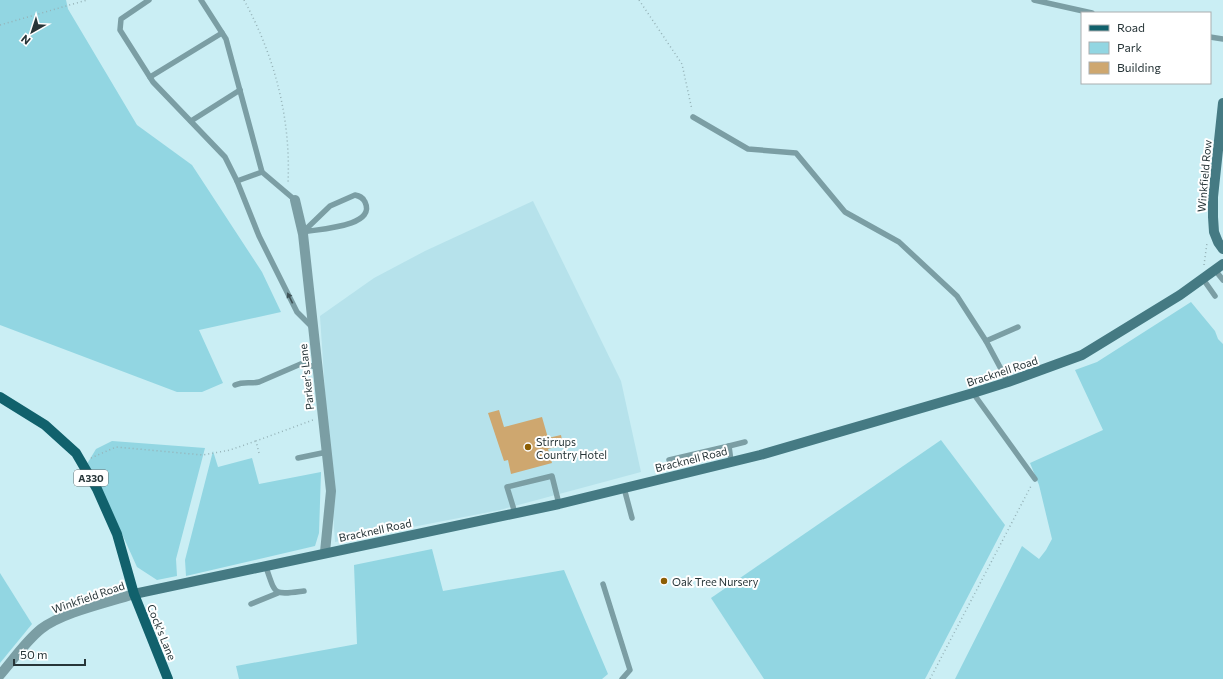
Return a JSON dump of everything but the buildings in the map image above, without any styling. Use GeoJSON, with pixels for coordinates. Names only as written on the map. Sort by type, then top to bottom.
{"type":"FeatureCollection","features":[{"type":"Feature","properties":{"kind":"main road","name":"Winkfield Row"},"geometry":{"type":"LineString","coordinates":[[1223,103],[1213,197],[1213,217],[1214,232],[1223,249]]}},
{"type":"Feature","properties":{"kind":"main road","name":"Bracknell Road"},"geometry":{"type":"LineString","coordinates":[[134,594],[266,567],[325,552],[559,504],[760,455],[973,393],[1082,355],[1180,295],[1219,267]]}},
{"type":"Feature","properties":{"kind":"main road","name":"A330"},"geometry":{"type":"LineString","coordinates":[[0,397],[46,425],[76,453],[97,489],[117,534],[134,594]]}},
{"type":"Feature","properties":{"kind":"main road","name":"Cock's Lane"},"geometry":{"type":"LineString","coordinates":[[134,594],[168,679]]}},
{"type":"Feature","properties":{"kind":"street","name":"Parker's Lane"},"geometry":{"type":"LineString","coordinates":[[291,196],[303,232],[331,491],[325,552]]}},
{"type":"Feature","properties":{"kind":"street","name":"Winkfield Road"},"geometry":{"type":"LineString","coordinates":[[0,675],[40,630],[48,624],[60,618],[134,594]]}},
{"type":"Feature","properties":{"kind":"lane"},"geometry":{"type":"LineString","coordinates":[[149,0],[121,19],[120,30],[150,76],[225,157],[237,181],[259,236],[297,312],[314,328]]}},
{"type":"Feature","properties":{"kind":"lane"},"geometry":{"type":"LineString","coordinates":[[201,0],[226,39],[262,172],[291,196]]}},
{"type":"Feature","properties":{"kind":"lane"},"geometry":{"type":"LineString","coordinates":[[1034,0],[1088,12]]}},
{"type":"Feature","properties":{"kind":"lane"},"geometry":{"type":"LineString","coordinates":[[150,76],[222,33]]}},
{"type":"Feature","properties":{"kind":"lane"},"geometry":{"type":"LineString","coordinates":[[1211,37],[1223,39]]}},
{"type":"Feature","properties":{"kind":"lane"},"geometry":{"type":"LineString","coordinates":[[191,121],[240,90]]}},
{"type":"Feature","properties":{"kind":"lane"},"geometry":{"type":"LineString","coordinates":[[693,117],[748,149],[796,153],[845,212],[899,242],[957,296],[986,341],[1008,382]]}},
{"type":"Feature","properties":{"kind":"lane"},"geometry":{"type":"LineString","coordinates":[[237,181],[262,172]]}},
{"type":"Feature","properties":{"kind":"lane"},"geometry":{"type":"LineString","coordinates":[[355,195],[364,200],[365,211],[361,219],[351,224],[303,232],[330,206],[341,200],[355,195]]}},
{"type":"Feature","properties":{"kind":"lane"},"geometry":{"type":"LineString","coordinates":[[1219,267],[1223,280]]}},
{"type":"Feature","properties":{"kind":"lane"},"geometry":{"type":"LineString","coordinates":[[1203,279],[1215,296]]}},
{"type":"Feature","properties":{"kind":"lane"},"geometry":{"type":"LineString","coordinates":[[986,341],[1018,327]]}},
{"type":"Feature","properties":{"kind":"lane"},"geometry":{"type":"LineString","coordinates":[[236,385],[243,382],[253,384],[303,363],[318,368]]}},
{"type":"Feature","properties":{"kind":"lane"},"geometry":{"type":"LineString","coordinates":[[973,393],[1035,479]]}},
{"type":"Feature","properties":{"kind":"lane"},"geometry":{"type":"LineString","coordinates":[[669,460],[745,442]]}},
{"type":"Feature","properties":{"kind":"lane"},"geometry":{"type":"LineString","coordinates":[[729,446],[731,461]]}},
{"type":"Feature","properties":{"kind":"lane"},"geometry":{"type":"LineString","coordinates":[[298,458],[327,452]]}},
{"type":"Feature","properties":{"kind":"lane"},"geometry":{"type":"LineString","coordinates":[[515,513],[507,487],[552,476],[559,504]]}},
{"type":"Feature","properties":{"kind":"lane"},"geometry":{"type":"LineString","coordinates":[[624,488],[632,518]]}},
{"type":"Feature","properties":{"kind":"lane"},"geometry":{"type":"LineString","coordinates":[[266,567],[274,591],[278,594]]}},
{"type":"Feature","properties":{"kind":"lane"},"geometry":{"type":"LineString","coordinates":[[604,584],[630,670],[622,679]]}},
{"type":"Feature","properties":{"kind":"lane"},"geometry":{"type":"LineString","coordinates":[[251,604],[278,594],[304,590]]}},
{"type":"Feature","properties":{"kind":"path"},"geometry":{"type":"LineString","coordinates":[[0,25],[87,0]]}},
{"type":"Feature","properties":{"kind":"path"},"geometry":{"type":"LineString","coordinates":[[244,0],[264,38],[279,89],[288,146],[291,196]]}},
{"type":"Feature","properties":{"kind":"path"},"geometry":{"type":"LineString","coordinates":[[639,0],[682,64],[693,117]]}},
{"type":"Feature","properties":{"kind":"path"},"geometry":{"type":"LineString","coordinates":[[82,462],[116,447],[203,455],[230,450],[323,416]]}},
{"type":"Feature","properties":{"kind":"path"},"geometry":{"type":"LineString","coordinates":[[256,441],[259,453]]}},
{"type":"Feature","properties":{"kind":"path"},"geometry":{"type":"LineString","coordinates":[[930,679],[1035,479]]}},
{"type":"Feature","properties":{"kind":"shaded area"},"geometry":{"type":"Polygon","coordinates":[[[533,201],[621,381],[641,472],[500,510],[335,542],[320,316],[374,278],[425,251],[533,201]]]}},
{"type":"Feature","properties":{"kind":"green space"},"geometry":{"type":"Polygon","coordinates":[[[0,0],[66,0],[68,9],[137,125],[192,165],[262,272],[281,312],[199,330],[223,383],[202,392],[177,392],[0,325],[0,0]]]}},
{"type":"Feature","properties":{"kind":"green space"},"geometry":{"type":"Polygon","coordinates":[[[1191,302],[1215,331],[1218,339],[1223,344],[1223,679],[955,679],[1022,546],[1039,559],[1052,539],[1039,485],[1030,463],[1103,430],[1075,370],[1097,362],[1191,302]]]}},
{"type":"Feature","properties":{"kind":"green space"},"geometry":{"type":"Polygon","coordinates":[[[941,440],[1005,525],[925,679],[764,679],[711,598],[941,440]]]}},
{"type":"Feature","properties":{"kind":"green space"},"geometry":{"type":"Polygon","coordinates":[[[112,441],[205,448],[176,559],[177,576],[157,580],[137,567],[99,483],[87,464],[96,449],[112,441]]]}},
{"type":"Feature","properties":{"kind":"green space"},"geometry":{"type":"Polygon","coordinates":[[[213,451],[218,467],[252,458],[259,484],[321,472],[319,533],[315,546],[186,576],[185,560],[213,451]]]}},
{"type":"Feature","properties":{"kind":"green space"},"geometry":{"type":"Polygon","coordinates":[[[432,549],[443,591],[564,570],[608,674],[602,679],[239,679],[236,666],[357,644],[354,565],[432,549]]]}},
{"type":"Feature","properties":{"kind":"green space"},"geometry":{"type":"Polygon","coordinates":[[[0,573],[32,624],[0,663],[0,573]]]}},
{"type":"Feature","properties":{"kind":"place","name":"Stirrups Country Hotel"},"geometry":{"type":"Point","coordinates":[528,447]}},
{"type":"Feature","properties":{"kind":"place","name":"Oak Tree Nursery"},"geometry":{"type":"Point","coordinates":[664,581]}}]}
